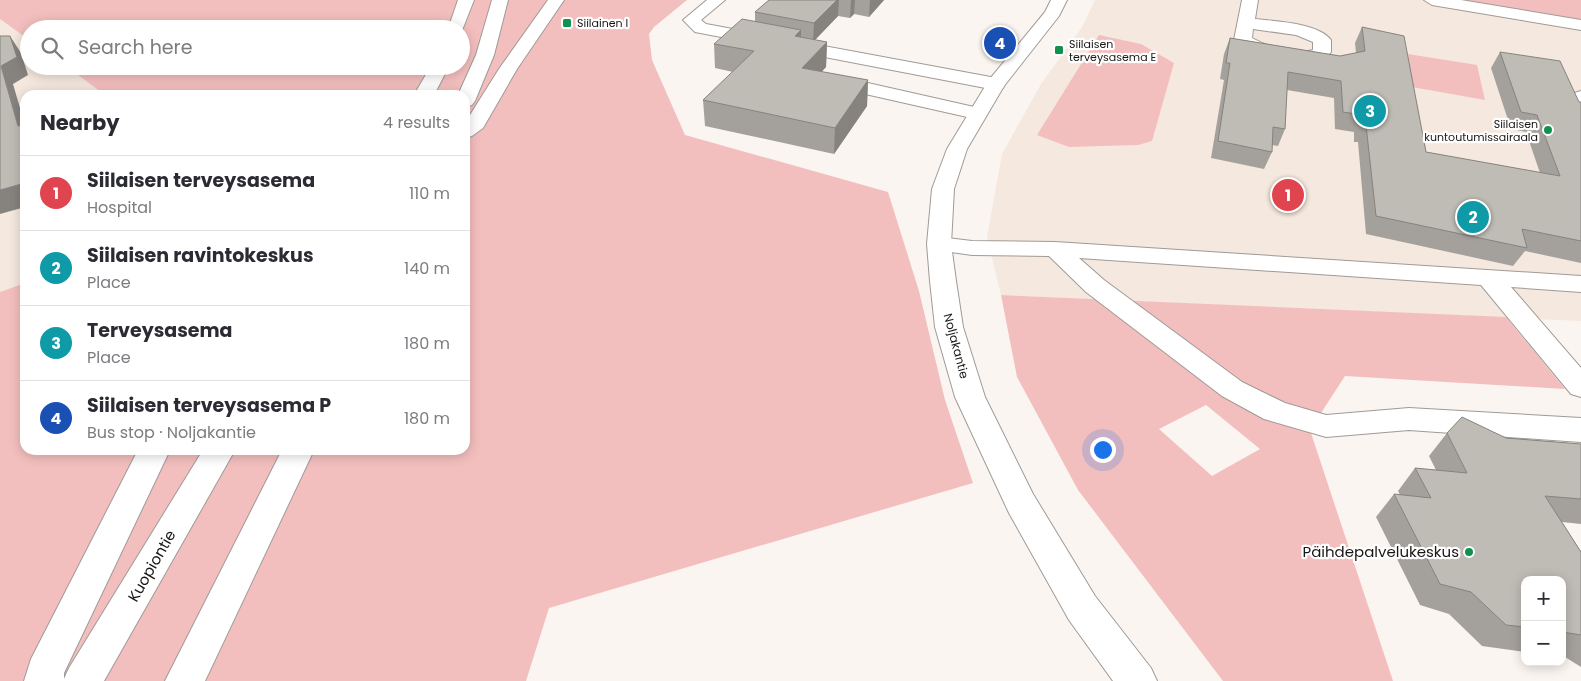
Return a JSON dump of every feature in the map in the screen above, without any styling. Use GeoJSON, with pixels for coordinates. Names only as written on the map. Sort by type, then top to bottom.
{"type":"FeatureCollection","features":[{"type":"Feature","properties":{"kind":"main road"},"geometry":{"type":"LineString","coordinates":[[459,20],[466,0]]}},
{"type":"Feature","properties":{"kind":"main road"},"geometry":{"type":"LineString","coordinates":[[470,90],[485,55],[500,0]]}},
{"type":"Feature","properties":{"kind":"main road"},"geometry":{"type":"LineString","coordinates":[[470,128],[476,124],[508,69],[556,0]]}},
{"type":"Feature","properties":{"kind":"main road"},"geometry":{"type":"LineString","coordinates":[[717,0],[691,20],[701,28],[996,84]]}},
{"type":"Feature","properties":{"kind":"main road","name":"Noljakantie"},"geometry":{"type":"LineString","coordinates":[[1059,0],[1053,13],[996,84],[976,113],[957,148],[943,189],[939,244],[949,327],[970,397],[1021,503],[1082,608],[1137,681]]}},
{"type":"Feature","properties":{"kind":"main road"},"geometry":{"type":"LineString","coordinates":[[1247,23],[1300,31],[1318,37],[1322,40],[1322,52],[1315,56],[1306,57],[1250,46],[1243,40],[1250,0]]}},
{"type":"Feature","properties":{"kind":"main road"},"geometry":{"type":"LineString","coordinates":[[1432,0],[1575,29]]}},
{"type":"Feature","properties":{"kind":"main road"},"geometry":{"type":"LineString","coordinates":[[427,90],[435,75]]}},
{"type":"Feature","properties":{"kind":"main road"},"geometry":{"type":"LineString","coordinates":[[859,87],[976,113]]}},
{"type":"Feature","properties":{"kind":"main road"},"geometry":{"type":"LineString","coordinates":[[1581,97],[1581,104]]}},
{"type":"Feature","properties":{"kind":"main road"},"geometry":{"type":"LineString","coordinates":[[939,244],[972,248],[1056,249],[1581,284]]}},
{"type":"Feature","properties":{"kind":"main road"},"geometry":{"type":"LineString","coordinates":[[1056,249],[1096,286],[1232,389],[1275,411],[1326,426],[1409,419],[1581,430]]}},
{"type":"Feature","properties":{"kind":"main road"},"geometry":{"type":"LineString","coordinates":[[1489,278],[1581,387]]}},
{"type":"Feature","properties":{"kind":"main road"},"geometry":{"type":"LineString","coordinates":[[44,681],[45,672],[152,455]]}},
{"type":"Feature","properties":{"kind":"main road","name":"Kuopiontie"},"geometry":{"type":"LineString","coordinates":[[83,681],[216,455]]}},
{"type":"Feature","properties":{"kind":"main road"},"geometry":{"type":"LineString","coordinates":[[185,681],[296,455]]}},
{"type":"Feature","properties":{"kind":"shaded area"},"geometry":{"type":"Polygon","coordinates":[[[0,0],[687,0],[654,27],[649,34],[652,60],[685,135],[888,192],[919,291],[945,400],[973,483],[549,608],[526,681],[0,681],[0,292],[20,285],[20,455],[470,455],[470,90],[98,90],[78,75],[470,75],[470,20],[20,20],[20,33],[0,19],[0,0]]]}},
{"type":"Feature","properties":{"kind":"shaded area"},"geometry":{"type":"Polygon","coordinates":[[[1095,0],[1452,0],[1581,22],[1581,321],[1001,295],[987,237],[1002,154],[1041,84],[1082,27],[1095,0]]]}},
{"type":"Feature","properties":{"kind":"shaded area"},"geometry":{"type":"Polygon","coordinates":[[[1452,0],[1581,0],[1581,22],[1452,0]]]}},
{"type":"Feature","properties":{"kind":"shaded area"},"geometry":{"type":"Polygon","coordinates":[[[0,19],[20,33],[20,75],[78,75],[98,90],[20,90],[20,285],[0,292],[0,19]]]}},
{"type":"Feature","properties":{"kind":"shaded area"},"geometry":{"type":"Polygon","coordinates":[[[1099,35],[1141,44],[1174,63],[1152,141],[1138,145],[1069,147],[1037,135],[1099,35]]]}},
{"type":"Feature","properties":{"kind":"shaded area"},"geometry":{"type":"Polygon","coordinates":[[[1408,54],[1477,65],[1485,100],[1412,87],[1408,54]]]}},
{"type":"Feature","properties":{"kind":"shaded area"},"geometry":{"type":"Polygon","coordinates":[[[1001,295],[1506,317],[1565,389],[1345,376],[1310,430],[1393,681],[1223,681],[1078,490],[1017,377],[1001,295]],[[1206,405],[1159,429],[1212,476],[1260,449],[1206,405]]]}},
{"type":"Feature","properties":{"kind":"building"},"geometry":{"type":"Polygon","coordinates":[[[769,0],[837,0],[814,23],[755,12],[769,0]]]}},
{"type":"Feature","properties":{"kind":"building"},"geometry":{"type":"Polygon","coordinates":[[[742,19],[801,30],[795,36],[827,42],[802,68],[868,80],[835,128],[703,100],[754,51],[714,44],[742,19]]]}},
{"type":"Feature","properties":{"kind":"building"},"geometry":{"type":"Polygon","coordinates":[[[1362,27],[1404,36],[1426,152],[1560,176],[1537,115],[1521,112],[1500,52],[1560,61],[1579,102],[1581,102],[1581,241],[1522,229],[1527,248],[1376,216],[1366,125],[1363,125],[1362,115],[1343,112],[1341,81],[1288,72],[1285,129],[1273,127],[1272,152],[1218,141],[1230,63],[1226,63],[1230,38],[1340,56],[1365,51],[1362,27]]]}},
{"type":"Feature","properties":{"kind":"building"},"geometry":{"type":"Polygon","coordinates":[[[0,36],[10,36],[17,57],[1,66],[18,126],[20,126],[20,184],[0,190],[0,36]]]}},
{"type":"Feature","properties":{"kind":"building","name":"Päihdepalvelukeskus"},"geometry":{"type":"Polygon","coordinates":[[[1462,417],[1506,438],[1581,444],[1581,499],[1545,496],[1581,552],[1581,635],[1566,633],[1566,576],[1521,576],[1521,627],[1506,625],[1471,592],[1440,584],[1394,494],[1431,498],[1415,468],[1467,473],[1447,433],[1462,417]]]}},
{"type":"Feature","properties":{"kind":"place","name":"Siilainen I"},"geometry":{"type":"Point","coordinates":[567,23]}},
{"type":"Feature","properties":{"kind":"place","name":"Siilaisen terveysasema P"},"geometry":{"type":"Point","coordinates":[1000,43]}},
{"type":"Feature","properties":{"kind":"place","name":"Siilaisen terveysasema E"},"geometry":{"type":"Point","coordinates":[1059,50]}},
{"type":"Feature","properties":{"kind":"place","name":"Terveysasema"},"geometry":{"type":"Point","coordinates":[1370,111]}},
{"type":"Feature","properties":{"kind":"place","name":"Siilaisen kuntoutumissairaala"},"geometry":{"type":"Point","coordinates":[1548,130]}},
{"type":"Feature","properties":{"kind":"place","name":"Siilaisen terveysasema"},"geometry":{"type":"Point","coordinates":[1288,195]}},
{"type":"Feature","properties":{"kind":"place","name":"Siilaisen ravintokeskus"},"geometry":{"type":"Point","coordinates":[1473,217]}},
{"type":"Feature","properties":{"kind":"place","name":"Päihdepalvelukeskus"},"geometry":{"type":"Point","coordinates":[1469,552]}}]}
